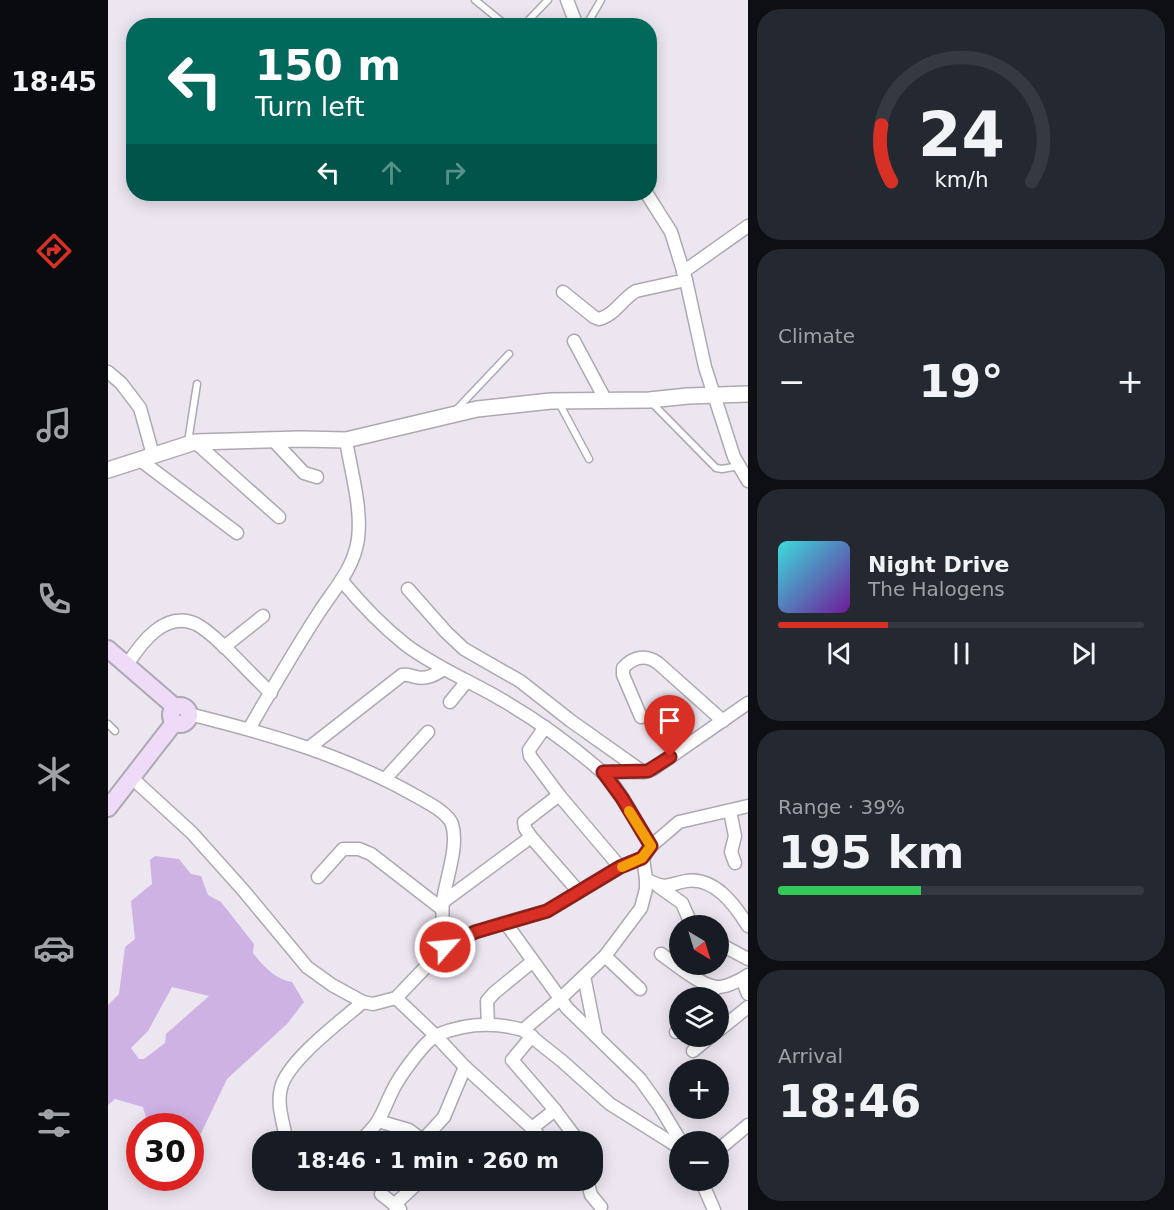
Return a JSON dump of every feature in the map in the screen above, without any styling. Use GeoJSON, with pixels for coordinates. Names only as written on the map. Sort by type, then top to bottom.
{"type":"FeatureCollection","features":[{"type":"Feature","properties":{"kind":"main road"},"geometry":{"type":"LineString","coordinates":[[108,808],[179,714],[114,658]]}},
{"type":"Feature","properties":{"kind":"street"},"geometry":{"type":"LineString","coordinates":[[567,0],[574,18]]}},
{"type":"Feature","properties":{"kind":"street"},"geometry":{"type":"LineString","coordinates":[[650,201],[670,232],[684,276],[705,367],[734,457],[748,481]]}},
{"type":"Feature","properties":{"kind":"street"},"geometry":{"type":"LineString","coordinates":[[563,292],[599,319],[610,314],[630,294],[684,276],[748,226]]}},
{"type":"Feature","properties":{"kind":"street"},"geometry":{"type":"LineString","coordinates":[[574,341],[605,399]]}},
{"type":"Feature","properties":{"kind":"street"},"geometry":{"type":"LineString","coordinates":[[108,372],[121,383],[140,408],[147,458],[237,533]]}},
{"type":"Feature","properties":{"kind":"street"},"geometry":{"type":"LineString","coordinates":[[108,470],[191,443],[353,439],[477,409],[558,401],[649,400],[748,394]]}},
{"type":"Feature","properties":{"kind":"street"},"geometry":{"type":"LineString","coordinates":[[249,729],[320,610],[342,581],[352,562],[358,542],[359,525],[354,486],[353,439]]}},
{"type":"Feature","properties":{"kind":"street"},"geometry":{"type":"LineString","coordinates":[[273,440],[304,473],[317,477]]}},
{"type":"Feature","properties":{"kind":"street"},"geometry":{"type":"LineString","coordinates":[[191,443],[279,517]]}},
{"type":"Feature","properties":{"kind":"street"},"geometry":{"type":"LineString","coordinates":[[342,581],[384,627],[408,646],[545,727],[603,772],[651,846]]}},
{"type":"Feature","properties":{"kind":"street"},"geometry":{"type":"LineString","coordinates":[[408,589],[464,649],[519,681],[643,772]]}},
{"type":"Feature","properties":{"kind":"street"},"geometry":{"type":"LineString","coordinates":[[224,647],[263,616]]}},
{"type":"Feature","properties":{"kind":"street"},"geometry":{"type":"LineString","coordinates":[[114,658],[166,624],[181,621],[195,624],[211,634],[270,693]]}},
{"type":"Feature","properties":{"kind":"street"},"geometry":{"type":"LineString","coordinates":[[641,717],[623,668],[631,660],[643,657],[658,663],[728,717]]}},
{"type":"Feature","properties":{"kind":"street"},"geometry":{"type":"LineString","coordinates":[[310,747],[402,675],[425,678],[444,669]]}},
{"type":"Feature","properties":{"kind":"street"},"geometry":{"type":"LineString","coordinates":[[450,702],[467,681]]}},
{"type":"Feature","properties":{"kind":"street"},"geometry":{"type":"LineString","coordinates":[[603,772],[643,772],[653,769],[748,703]]}},
{"type":"Feature","properties":{"kind":"street"},"geometry":{"type":"LineString","coordinates":[[179,714],[249,729],[310,747],[385,779],[435,808],[451,821],[455,836],[443,906],[445,947]]}},
{"type":"Feature","properties":{"kind":"street"},"geometry":{"type":"LineString","coordinates":[[545,727],[529,750],[530,756],[559,795],[620,867]]}},
{"type":"Feature","properties":{"kind":"street"},"geometry":{"type":"LineString","coordinates":[[385,779],[428,732]]}},
{"type":"Feature","properties":{"kind":"street"},"geometry":{"type":"LineString","coordinates":[[132,778],[192,833],[307,967],[332,985],[363,1002],[374,1004],[396,998],[445,947],[475,932],[547,911],[620,867],[642,858],[651,846],[679,822],[748,806]]}},
{"type":"Feature","properties":{"kind":"street"},"geometry":{"type":"LineString","coordinates":[[559,795],[524,822],[525,828],[579,892]]}},
{"type":"Feature","properties":{"kind":"street"},"geometry":{"type":"LineString","coordinates":[[730,812],[735,836],[731,852],[735,863]]}},
{"type":"Feature","properties":{"kind":"street"},"geometry":{"type":"LineString","coordinates":[[443,906],[531,837]]}},
{"type":"Feature","properties":{"kind":"street"},"geometry":{"type":"LineString","coordinates":[[318,876],[343,849],[359,849],[386,864],[443,906]]}},
{"type":"Feature","properties":{"kind":"street"},"geometry":{"type":"LineString","coordinates":[[571,1131],[512,1060],[527,1034],[605,956],[641,908],[646,889],[642,858]]}},
{"type":"Feature","properties":{"kind":"street"},"geometry":{"type":"LineString","coordinates":[[646,879],[682,903],[687,915]]}},
{"type":"Feature","properties":{"kind":"street"},"geometry":{"type":"LineString","coordinates":[[658,886],[665,887],[701,880],[728,899],[748,926]]}},
{"type":"Feature","properties":{"kind":"street"},"geometry":{"type":"LineString","coordinates":[[504,923],[560,999],[640,1078],[674,1131]]}},
{"type":"Feature","properties":{"kind":"street"},"geometry":{"type":"LineString","coordinates":[[729,949],[748,959]]}},
{"type":"Feature","properties":{"kind":"street"},"geometry":{"type":"LineString","coordinates":[[661,954],[700,981],[714,987]]}},
{"type":"Feature","properties":{"kind":"street"},"geometry":{"type":"LineString","coordinates":[[605,956],[640,989]]}},
{"type":"Feature","properties":{"kind":"street"},"geometry":{"type":"LineString","coordinates":[[488,1024],[487,1001],[533,961]]}},
{"type":"Feature","properties":{"kind":"street"},"geometry":{"type":"LineString","coordinates":[[584,976],[596,1037]]}},
{"type":"Feature","properties":{"kind":"street"},"geometry":{"type":"LineString","coordinates":[[722,987],[745,977],[748,994]]}},
{"type":"Feature","properties":{"kind":"street"},"geometry":{"type":"LineString","coordinates":[[396,998],[465,1067],[535,1131]]}},
{"type":"Feature","properties":{"kind":"street"},"geometry":{"type":"LineString","coordinates":[[285,1131],[279,1103],[285,1076],[304,1054],[363,1002]]}},
{"type":"Feature","properties":{"kind":"street"},"geometry":{"type":"LineString","coordinates":[[729,1022],[748,1007]]}},
{"type":"Feature","properties":{"kind":"street"},"geometry":{"type":"LineString","coordinates":[[369,1131],[378,1121],[397,1081],[428,1043],[436,1036],[472,1025],[488,1024],[509,1026],[527,1034],[610,1104],[669,1141]]}},
{"type":"Feature","properties":{"kind":"street"},"geometry":{"type":"LineString","coordinates":[[693,1051],[698,1047]]}},
{"type":"Feature","properties":{"kind":"street"},"geometry":{"type":"LineString","coordinates":[[432,1131],[444,1117],[465,1067]]}},
{"type":"Feature","properties":{"kind":"street"},"geometry":{"type":"LineString","coordinates":[[532,1128],[555,1110]]}},
{"type":"Feature","properties":{"kind":"street"},"geometry":{"type":"LineString","coordinates":[[378,1121],[410,1131]]}},
{"type":"Feature","properties":{"kind":"street"},"geometry":{"type":"LineString","coordinates":[[729,1141],[748,1125]]}},
{"type":"Feature","properties":{"kind":"street"},"geometry":{"type":"LineString","coordinates":[[381,1194],[398,1208],[412,1191]]}},
{"type":"Feature","properties":{"kind":"street"},"geometry":{"type":"LineString","coordinates":[[590,1191],[600,1207]]}},
{"type":"Feature","properties":{"kind":"street"},"geometry":{"type":"LineString","coordinates":[[706,1191],[714,1210]]}},
{"type":"Feature","properties":{"kind":"lane"},"geometry":{"type":"LineString","coordinates":[[475,0],[497,18]]}},
{"type":"Feature","properties":{"kind":"lane"},"geometry":{"type":"LineString","coordinates":[[531,18],[548,0]]}},
{"type":"Feature","properties":{"kind":"lane"},"geometry":{"type":"LineString","coordinates":[[591,18],[601,0]]}},
{"type":"Feature","properties":{"kind":"lane"},"geometry":{"type":"LineString","coordinates":[[450,415],[509,354]]}},
{"type":"Feature","properties":{"kind":"lane"},"geometry":{"type":"LineString","coordinates":[[191,443],[197,384]]}},
{"type":"Feature","properties":{"kind":"lane"},"geometry":{"type":"LineString","coordinates":[[649,400],[716,468],[722,470],[739,466]]}},
{"type":"Feature","properties":{"kind":"lane"},"geometry":{"type":"LineString","coordinates":[[558,401],[589,459]]}},
{"type":"Feature","properties":{"kind":"lane"},"geometry":{"type":"LineString","coordinates":[[108,724],[116,731]]}},
{"type":"Feature","properties":{"kind":"shaded area"},"geometry":{"type":"Polygon","coordinates":[[[155,856],[179,859],[191,874],[201,876],[208,895],[221,902],[254,944],[253,953],[257,958],[275,975],[292,982],[304,1002],[287,1024],[227,1079],[204,1127],[204,1113],[145,1113],[143,1107],[115,1099],[108,1105],[108,1005],[119,994],[125,947],[135,939],[131,901],[152,884],[150,860],[155,856]],[[172,987],[148,1031],[131,1048],[139,1059],[144,1059],[165,1043],[166,1034],[209,996],[172,987]]]}},
{"type":"Feature","properties":{"kind":"slow traffic"},"geometry":{"type":"LineString","coordinates":[[622,867],[642,858],[651,846],[629,811]]}},
{"type":"Feature","properties":{"kind":"route"},"geometry":{"type":"LineString","coordinates":[[445,947],[496,924],[547,911],[620,867],[642,858],[651,846],[603,772],[648,771],[670,757]]}}]}
